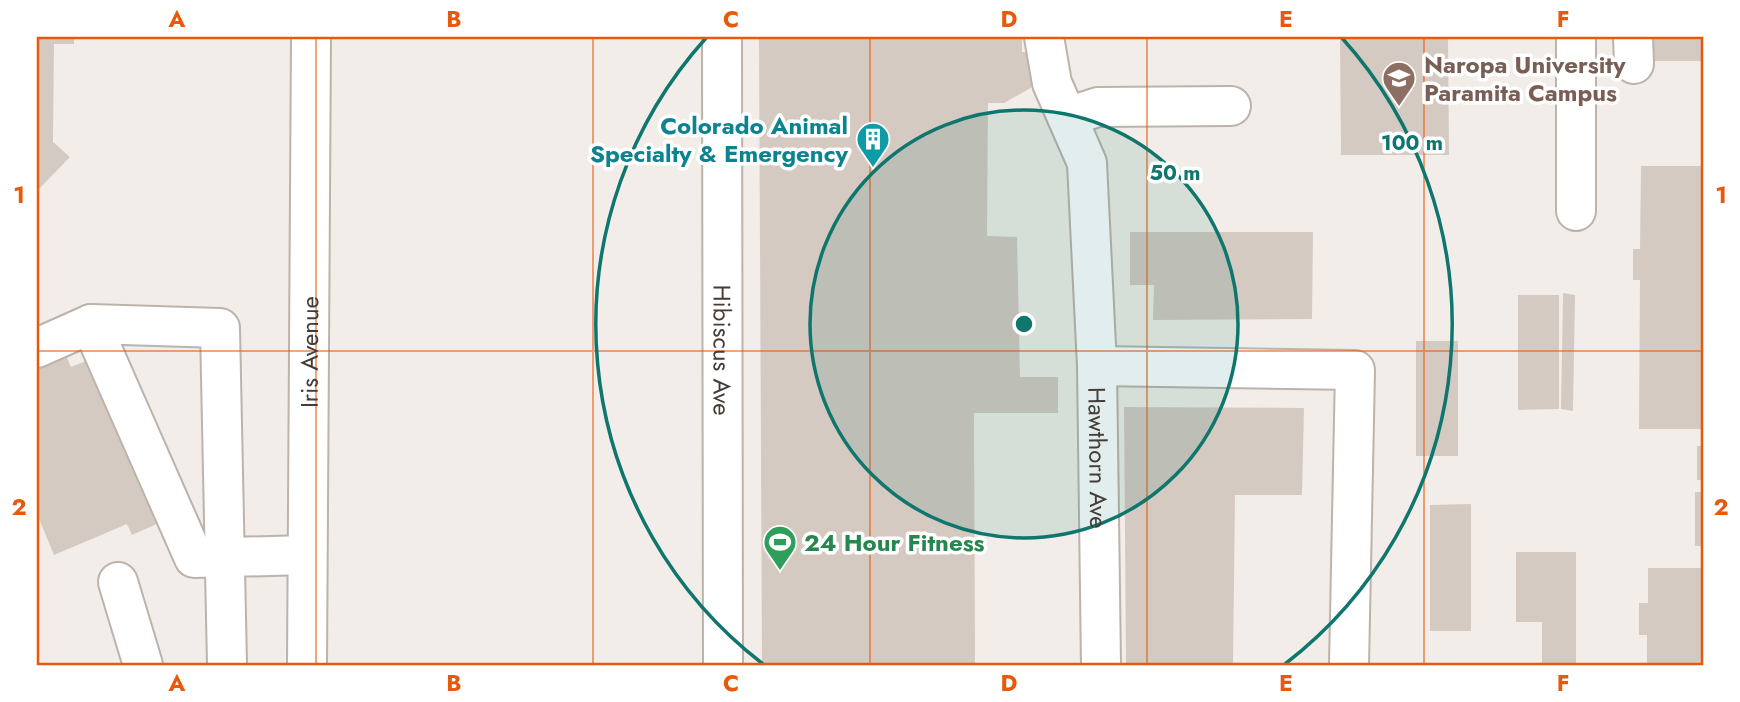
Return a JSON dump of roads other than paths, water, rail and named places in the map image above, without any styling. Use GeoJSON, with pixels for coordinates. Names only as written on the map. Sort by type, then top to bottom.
{"type":"FeatureCollection","features":[{"type":"Feature","properties":{"kind":"street","name":"Iris Avenue"},"geometry":{"type":"LineString","coordinates":[[307,665],[311,37]]}},
{"type":"Feature","properties":{"kind":"street","name":"Hibiscus Ave"},"geometry":{"type":"LineString","coordinates":[[722,37],[723,665]]}},
{"type":"Feature","properties":{"kind":"street","name":"Hawthorn Ave"},"geometry":{"type":"LineString","coordinates":[[1044,37],[1052,83],[1087,163],[1097,366],[1101,665]]}},
{"type":"Feature","properties":{"kind":"street"},"geometry":{"type":"LineString","coordinates":[[1576,37],[1576,211]]}},
{"type":"Feature","properties":{"kind":"street"},"geometry":{"type":"LineString","coordinates":[[1067,117],[1098,107],[1231,106]]}},
{"type":"Feature","properties":{"kind":"street"},"geometry":{"type":"LineString","coordinates":[[91,324],[194,558],[225,555],[306,555]]}},
{"type":"Feature","properties":{"kind":"street"},"geometry":{"type":"LineString","coordinates":[[37,348],[91,324],[220,328],[227,665]]}},
{"type":"Feature","properties":{"kind":"street"},"geometry":{"type":"LineString","coordinates":[[1097,366],[1355,370],[1349,665]]}},
{"type":"Feature","properties":{"kind":"street"},"geometry":{"type":"LineString","coordinates":[[118,582],[144,665]]}},
{"type":"Feature","properties":{"kind":"place","name":"Naropa University Paramita Campus"},"geometry":{"type":"Point","coordinates":[1399,108]}},
{"type":"Feature","properties":{"kind":"place","name":"Colorado Animal Specialty & Emergency"},"geometry":{"type":"Point","coordinates":[873,169]}},
{"type":"Feature","properties":{"kind":"place","name":"24 Hour Fitness"},"geometry":{"type":"Point","coordinates":[780,572]}}]}
